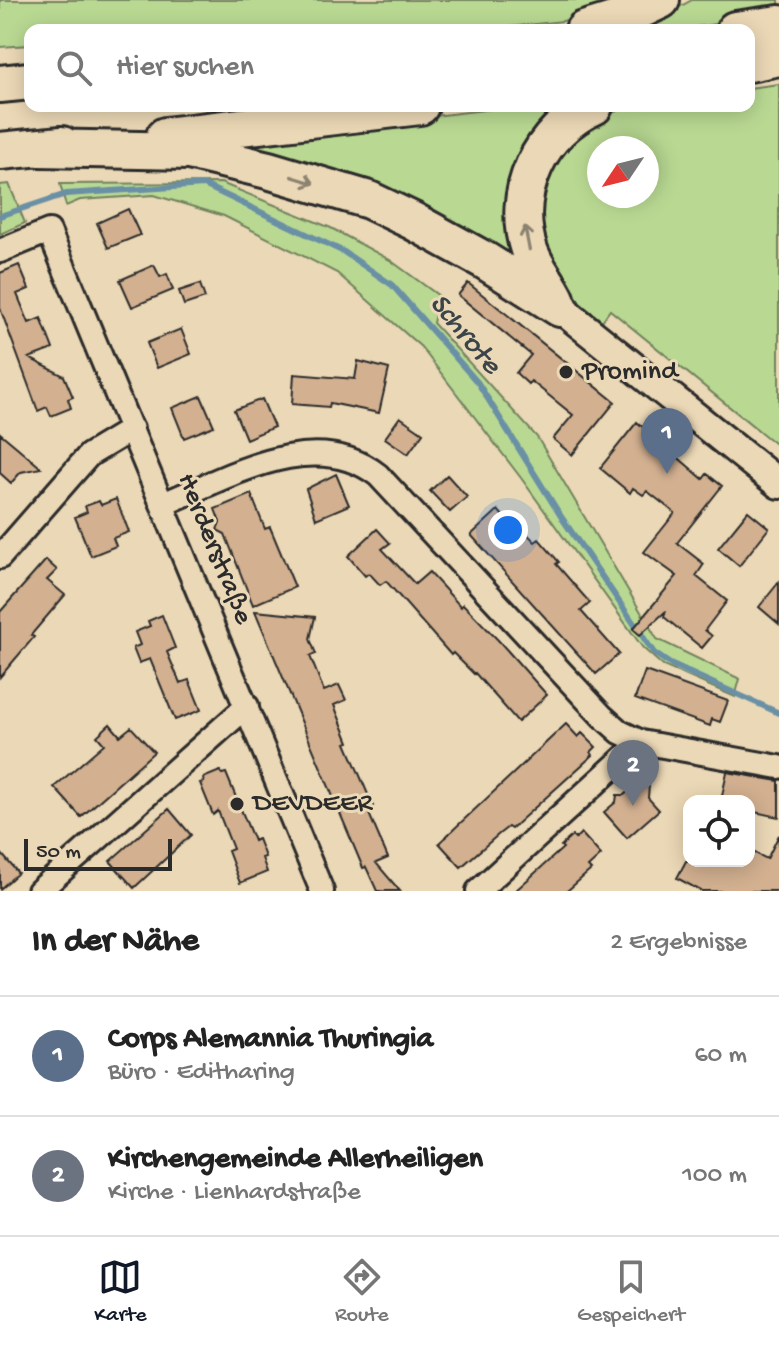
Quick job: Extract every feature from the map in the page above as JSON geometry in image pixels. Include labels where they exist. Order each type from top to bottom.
[{"type":"highway","points":[[604,24],[661,0]]},
{"type":"highway","points":[[755,27],[779,24]]},
{"type":"highway","points":[[755,62],[779,57]]},
{"type":"highway","points":[[0,84],[24,82]]},
{"type":"highway","points":[[0,151],[368,112]]},
{"type":"highway","points":[[560,308],[530,252],[525,228],[526,194],[536,160],[548,142],[567,122],[584,112]]},
{"type":"highway","points":[[39,148],[189,151],[268,170],[369,200],[484,260],[560,308]]},
{"type":"street","name":"Herderstraße","points":[[0,251],[49,231],[322,891]]},
{"type":"street","points":[[560,308],[779,484]]},
{"type":"street","points":[[0,557],[89,455],[132,429]]},
{"type":"street","points":[[163,504],[262,463],[286,457],[325,455],[361,465],[378,475],[620,732],[641,742],[779,767]]},
{"type":"street","points":[[39,891],[247,706]]},
{"type":"street","points":[[478,891],[641,742]]},
{"type":"green space","points":[[0,0],[629,0],[563,21],[535,24],[24,24],[24,45],[0,47]]},
{"type":"green space","points":[[692,0],[779,0],[779,15],[716,24],[649,24]]},
{"type":"green space","points":[[779,84],[779,447],[610,310],[602,321],[567,292],[541,250],[541,176],[593,119],[614,112],[755,112],[755,87]]},
{"type":"green space","points":[[468,112],[569,112],[518,260],[224,141]]},
{"type":"green space","points":[[221,183],[331,228],[390,260],[439,296],[433,323],[537,437],[657,639],[740,679],[735,697],[663,666],[643,648],[521,478],[421,347],[337,273],[224,216],[154,195],[80,200],[66,206],[60,184]]},
{"type":"green space","points":[[9,184],[25,223],[0,234],[0,185]]},
{"type":"building","points":[[128,209],[140,235],[108,248],[97,223]]},
{"type":"building","points":[[19,265],[29,289],[17,294],[29,323],[41,318],[53,349],[29,358],[64,376],[73,397],[68,399],[71,408],[51,416],[47,407],[38,411],[0,308],[0,273]]},
{"type":"building","points":[[154,265],[160,277],[167,274],[173,290],[132,307],[120,280]]},
{"type":"building","points":[[468,283],[615,402],[572,455],[553,439],[573,415],[531,381],[528,384],[516,373],[531,355],[458,295]]},
{"type":"building","points":[[200,284],[205,298],[184,305],[179,291]]},
{"type":"building","points":[[181,329],[191,354],[157,368],[147,343]]},
{"type":"building","points":[[358,361],[389,369],[379,413],[330,403],[329,407],[292,404],[294,374],[355,379]]},
{"type":"building","points":[[201,396],[214,426],[184,438],[172,408]]},
{"type":"building","points":[[262,399],[274,427],[246,439],[234,410]]},
{"type":"building","points":[[400,417],[423,433],[408,454],[385,438]]},
{"type":"building","points":[[637,422],[703,479],[707,474],[722,486],[677,543],[704,564],[696,576],[727,601],[705,630],[712,636],[702,648],[664,617],[666,611],[640,635],[633,629],[677,576],[644,552],[675,513],[647,491],[643,495],[633,488],[630,493],[600,468]]},
{"type":"building","points":[[0,433],[41,468],[21,472],[11,483],[0,473]]},
{"type":"building","points":[[336,474],[349,505],[316,519],[306,489]]},
{"type":"building","points":[[447,475],[467,497],[450,512],[430,491]]},
{"type":"building","points":[[251,494],[265,529],[270,527],[295,587],[253,605],[225,534],[217,530],[220,522],[215,509]]},
{"type":"building","points":[[116,499],[129,532],[113,538],[116,546],[91,556],[75,517],[87,512],[85,506],[99,501],[101,505]]},
{"type":"building","points":[[498,510],[508,522],[512,518],[535,542],[539,539],[590,603],[581,611],[619,654],[596,674],[471,535]]},
{"type":"building","points":[[748,511],[769,528],[739,566],[718,548]]},
{"type":"building","points":[[377,529],[390,543],[382,549],[415,584],[429,572],[461,607],[463,604],[498,640],[547,695],[518,722],[475,673],[453,653],[451,655],[386,581],[380,585],[369,573],[365,576],[348,556]]},
{"type":"building","points":[[46,560],[57,570],[47,580],[65,595],[0,677],[0,612]]},
{"type":"building","points":[[779,582],[779,624],[759,607]]},
{"type":"building","points":[[255,611],[315,617],[310,639],[316,654],[310,656],[324,691],[339,685],[346,700],[334,705],[349,742],[346,743],[373,806],[367,809],[388,858],[376,863],[400,891],[377,891],[366,867],[363,868]]},
{"type":"building","points":[[162,615],[175,648],[167,652],[180,683],[189,680],[201,710],[175,720],[150,659],[139,663],[133,648],[140,645],[135,632],[150,626],[148,621]]},
{"type":"building","points":[[645,671],[728,701],[720,722],[712,719],[710,726],[635,699]]},
{"type":"building","points":[[110,724],[120,736],[131,727],[154,752],[81,817],[54,787],[104,744],[97,736]]},
{"type":"building","points":[[566,724],[578,737],[582,733],[596,747],[591,752],[593,755],[511,829],[508,827],[461,867],[439,843]]},
{"type":"building","points":[[220,771],[226,773],[254,841],[258,839],[265,857],[262,858],[267,872],[240,883],[228,851],[233,849],[218,811],[213,815],[200,783],[204,782],[203,778]]},
{"type":"building","points":[[727,772],[779,781],[779,817],[755,812],[755,795],[722,795]]},
{"type":"building","points":[[640,781],[649,785],[648,798],[659,810],[627,838],[604,812],[616,802],[617,795],[624,795]]},
{"type":"building","points":[[169,809],[191,835],[134,888],[110,861]]},
{"type":"building","points":[[581,833],[601,855],[588,867],[591,870],[567,891],[515,891],[572,836],[575,839]]},
{"type":"building","points":[[779,835],[779,891],[701,891],[677,878],[683,867],[755,867],[755,853],[767,859]]},
{"type":"building","points":[[0,852],[18,873],[0,889]]},
{"type":"waterway","name":"Schrote","points":[[0,216],[66,194],[204,185],[344,252],[392,285],[478,383],[562,518],[654,653],[670,664],[779,713]]},
{"type":"place","name":"Promind","points":[[566,372]]},
{"type":"place","name":"Corps Alemannia Thuringia","points":[[667,474]]},
{"type":"place","name":"DEVDEER","points":[[237,804]]},
{"type":"place","name":"Kirchengemeinde Allerheiligen","points":[[633,806]]}]
